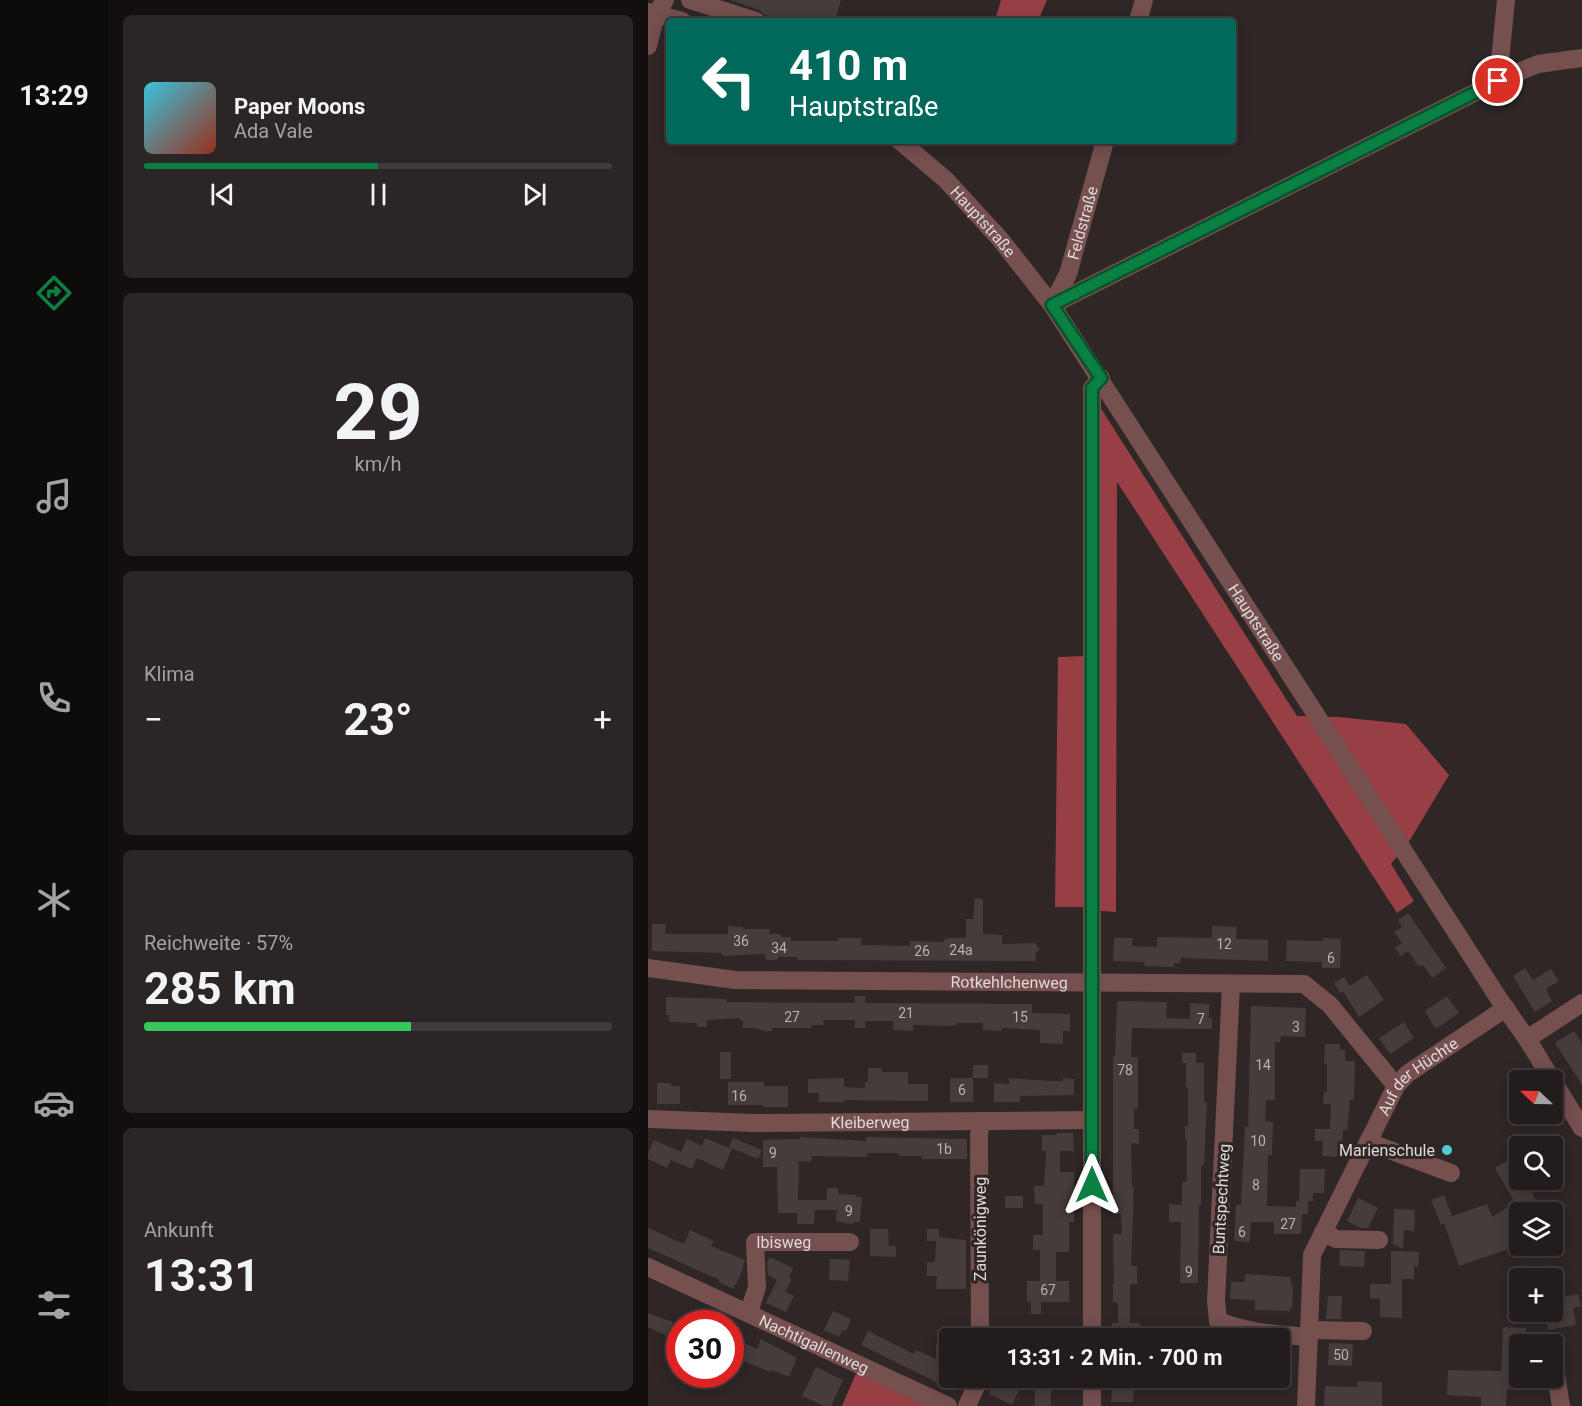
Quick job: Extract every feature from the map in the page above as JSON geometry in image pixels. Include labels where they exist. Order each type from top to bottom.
[{"type":"street","points":[[690,0],[747,18]]},
{"type":"street","points":[[1139,18],[1144,0]]},
{"type":"street","points":[[1498,81],[1506,0]]},
{"type":"street","points":[[648,46],[656,9],[676,18]]},
{"type":"street","points":[[1052,305],[1498,81],[1538,64],[1582,58]]},
{"type":"street","name":"Hauptstraße","points":[[904,144],[946,180],[985,222],[1052,305],[1527,1039],[1582,1128]]},
{"type":"street","name":"Feldstraße","points":[[1052,305],[1068,274],[1104,144]]},
{"type":"street","points":[[1092,1328],[1092,388],[1101,378]]},
{"type":"street","name":"Rotkehlchenweg","points":[[648,968],[735,980],[1304,984],[1330,1005],[1396,1086]]},
{"type":"street","name":"Buntspechtweg","points":[[1231,985],[1216,1301],[1218,1321],[1261,1334],[1308,1333]]},
{"type":"street","points":[[1527,1039],[1582,1004]]},
{"type":"street","name":"Auf der Hüchte","points":[[1306,1406],[1312,1255],[1396,1086],[1407,1074],[1506,1008]]},
{"type":"street","name":"Kleiberweg","points":[[648,1119],[754,1123],[1092,1120]]},
{"type":"street","name":"Zaunkönigweg","points":[[980,1328],[981,1121]]},
{"type":"street","points":[[1368,1142],[1451,1173]]},
{"type":"street","points":[[1323,1232],[1336,1239],[1379,1240]]},
{"type":"street","name":"Ibisweg","points":[[749,1312],[757,1287],[755,1242],[850,1242]]},
{"type":"street","name":"Nachtigallenweg","points":[[648,1267],[948,1406]]},
{"type":"street","points":[[1308,1333],[1364,1331]]},
{"type":"street","points":[[967,1406],[975,1388]]},
{"type":"street","points":[[1092,1388],[1092,1406]]},
{"type":"street","points":[[1558,1388],[1561,1406]]},
{"type":"shaded area","points":[[1001,0],[1047,0],[1039,18],[996,18]]},
{"type":"shaded area","points":[[1086,385],[1297,716],[1339,717],[1406,724],[1449,775],[1410,840],[1391,864],[1414,901],[1397,913],[1117,482],[1116,912],[1087,907],[1055,907],[1058,657],[1086,656]]},
{"type":"shaded area","points":[[857,1371],[928,1406],[842,1406]]},
{"type":"building","points":[[730,0],[841,0],[836,18],[779,18],[765,15],[759,10]]},
{"type":"building","points":[[975,898],[983,899],[983,934],[1002,935],[1002,944],[1034,943],[1040,949],[1036,953],[1035,961],[797,960],[797,957],[766,960],[765,954],[722,956],[722,953],[652,951],[652,924],[666,924],[665,934],[728,934],[728,926],[743,927],[743,929],[770,929],[769,934],[791,937],[791,941],[838,941],[838,938],[861,938],[861,945],[910,946],[910,941],[944,942],[944,939],[949,938],[966,938],[966,919],[973,919]]},
{"type":"building","points":[[1408,913],[1446,968],[1432,978],[1423,965],[1419,967],[1408,951],[1401,956],[1395,948],[1402,943],[1394,932],[1402,927],[1398,920]]},
{"type":"building","points":[[1212,926],[1237,927],[1236,939],[1268,940],[1268,961],[1181,958],[1180,963],[1174,963],[1174,967],[1144,966],[1145,962],[1113,961],[1114,938],[1133,938],[1132,946],[1157,947],[1157,937],[1212,938]]},
{"type":"building","points":[[1323,938],[1341,939],[1340,968],[1322,968],[1322,962],[1286,961],[1287,940],[1323,941]]},
{"type":"building","points":[[1525,968],[1533,980],[1551,969],[1559,981],[1546,989],[1552,1001],[1535,1012],[1513,976]]},
{"type":"building","points":[[1367,975],[1384,1000],[1359,1017],[1343,991],[1340,993],[1334,983],[1344,977],[1350,986]]},
{"type":"building","points":[[855,996],[865,996],[865,1003],[1032,1004],[1032,1013],[1070,1014],[1070,1031],[1063,1031],[1063,1044],[1040,1043],[1040,1030],[1002,1028],[1002,1031],[983,1030],[983,1023],[957,1023],[951,1026],[913,1025],[913,1031],[893,1030],[893,1021],[865,1021],[865,1028],[855,1028],[855,1020],[823,1020],[824,1025],[811,1025],[811,1028],[772,1028],[772,1031],[766,1031],[743,1028],[743,1020],[740,1018],[707,1020],[707,1027],[697,1027],[697,1023],[669,1022],[669,1015],[666,1015],[666,997],[726,999],[726,1002],[855,1003]]},
{"type":"building","points":[[1447,996],[1459,1013],[1436,1029],[1425,1011]]},
{"type":"building","points":[[1117,1001],[1167,1002],[1166,1018],[1190,1019],[1190,1003],[1209,1004],[1212,1029],[1132,1028],[1131,1057],[1138,1057],[1138,1109],[1134,1109],[1134,1129],[1139,1129],[1139,1144],[1131,1143],[1132,1187],[1134,1187],[1131,1266],[1137,1266],[1137,1284],[1130,1284],[1130,1323],[1140,1323],[1140,1328],[1112,1328],[1112,1323],[1118,1323],[1118,1303],[1113,1302],[1113,1234],[1122,1234],[1121,1214],[1113,1214],[1113,1057],[1115,1057]]},
{"type":"building","points":[[1251,1006],[1306,1008],[1305,1037],[1281,1036],[1280,1042],[1275,1042],[1275,1100],[1266,1100],[1265,1121],[1273,1122],[1272,1155],[1268,1155],[1267,1206],[1296,1207],[1296,1201],[1308,1201],[1308,1214],[1302,1214],[1301,1234],[1274,1234],[1274,1222],[1251,1222],[1250,1242],[1234,1241],[1236,1205],[1241,1205],[1245,1127],[1248,1127]]},
{"type":"building","points":[[1404,1022],[1414,1038],[1390,1054],[1379,1038]]},
{"type":"building","points":[[1574,1031],[1582,1043],[1582,1085],[1555,1043]]},
{"type":"building","points":[[1325,1044],[1340,1044],[1340,1050],[1345,1050],[1345,1061],[1355,1061],[1354,1100],[1350,1100],[1347,1130],[1343,1130],[1342,1157],[1322,1156],[1323,1141],[1315,1141],[1315,1129],[1330,1129],[1331,1104],[1323,1104],[1324,1092],[1327,1092],[1327,1064],[1324,1064]]},
{"type":"building","points":[[720,1052],[731,1052],[731,1079],[720,1079]]},
{"type":"building","points":[[1182,1053],[1196,1053],[1196,1063],[1204,1063],[1204,1102],[1207,1102],[1204,1165],[1201,1165],[1201,1205],[1199,1205],[1198,1283],[1180,1283],[1181,1222],[1169,1222],[1169,1204],[1182,1205],[1182,1182],[1187,1182],[1185,1126],[1188,1126],[1188,1087],[1186,1087],[1186,1063],[1182,1063]]},
{"type":"building","points":[[973,1065],[988,1065],[988,1078],[973,1078]]},
{"type":"building","points":[[868,1068],[882,1068],[882,1072],[908,1072],[908,1084],[928,1084],[928,1101],[819,1102],[819,1093],[808,1093],[808,1079],[844,1078],[844,1087],[865,1088],[865,1082],[868,1082]]},
{"type":"building","points":[[950,1078],[973,1078],[973,1102],[950,1102]]},
{"type":"building","points":[[1009,1078],[1050,1081],[1063,1081],[1063,1078],[1074,1079],[1074,1095],[1020,1096],[1020,1102],[994,1102],[994,1083],[1009,1084]]},
{"type":"building","points":[[728,1082],[764,1082],[764,1086],[788,1086],[788,1107],[728,1105]]},
{"type":"building","points":[[657,1083],[671,1083],[671,1086],[680,1086],[680,1104],[657,1104]]},
{"type":"building","points":[[1057,1133],[1073,1133],[1074,1151],[1060,1151],[1060,1172],[1074,1172],[1074,1222],[1069,1222],[1069,1252],[1056,1252],[1056,1281],[1069,1281],[1069,1302],[1041,1302],[1041,1314],[1031,1314],[1031,1302],[1027,1302],[1027,1281],[1040,1281],[1040,1250],[1033,1250],[1033,1235],[1043,1235],[1043,1204],[1035,1204],[1034,1186],[1044,1186],[1046,1151],[1042,1151],[1042,1135],[1057,1135]]},
{"type":"building","points":[[800,1137],[866,1141],[866,1137],[967,1139],[967,1159],[922,1159],[922,1156],[899,1156],[899,1153],[867,1153],[867,1157],[812,1156],[811,1162],[799,1161],[798,1200],[827,1200],[827,1188],[838,1188],[838,1194],[862,1197],[860,1222],[852,1224],[836,1221],[837,1210],[815,1210],[814,1224],[797,1224],[797,1213],[778,1213],[777,1167],[763,1167],[763,1140],[800,1139]]},
{"type":"building","points":[[705,1138],[732,1149],[723,1170],[697,1158],[692,1169],[671,1160],[667,1168],[648,1159],[648,1153],[654,1140],[681,1152],[687,1139],[702,1146]]},
{"type":"building","points":[[733,1138],[762,1150],[758,1159],[729,1147]]},
{"type":"building","points":[[1509,1160],[1509,1190],[1530,1190],[1537,1202],[1514,1202],[1495,1168]]},
{"type":"building","points":[[1300,1169],[1325,1169],[1324,1193],[1313,1193],[1313,1201],[1299,1201]]},
{"type":"building","points":[[1444,1195],[1452,1216],[1487,1204],[1492,1217],[1509,1207],[1509,1249],[1459,1266],[1444,1223],[1441,1225],[1431,1200]]},
{"type":"building","points":[[1005,1196],[1023,1196],[1023,1208],[1005,1208]]},
{"type":"building","points":[[1358,1198],[1378,1208],[1368,1228],[1361,1228],[1347,1221]]},
{"type":"building","points":[[1394,1209],[1415,1210],[1414,1231],[1404,1230],[1403,1249],[1393,1244]]},
{"type":"building","points":[[648,1228],[684,1244],[690,1230],[714,1241],[711,1246],[745,1260],[733,1289],[719,1282],[720,1280],[648,1248]]},
{"type":"building","points":[[870,1229],[888,1229],[889,1246],[896,1246],[896,1257],[870,1256]]},
{"type":"building","points":[[927,1229],[939,1229],[939,1237],[966,1240],[966,1289],[936,1289],[937,1276],[927,1276],[927,1262],[935,1262],[936,1241],[927,1241]]},
{"type":"building","points":[[1340,1250],[1365,1251],[1364,1267],[1339,1266]]},
{"type":"building","points":[[1391,1251],[1419,1252],[1418,1267],[1414,1266],[1414,1279],[1402,1279],[1402,1318],[1380,1317],[1380,1299],[1370,1298],[1370,1284],[1391,1284]]},
{"type":"building","points":[[770,1257],[793,1268],[789,1277],[792,1279],[785,1292],[794,1296],[786,1312],[766,1303],[777,1280],[768,1275],[767,1263]]},
{"type":"building","points":[[830,1259],[850,1260],[848,1281],[829,1280]]},
{"type":"building","points":[[1245,1274],[1291,1277],[1291,1285],[1293,1285],[1290,1311],[1255,1310],[1255,1300],[1230,1299],[1231,1282],[1245,1282]]},
{"type":"building","points":[[1578,1294],[1581,1306],[1573,1308],[1576,1325],[1548,1330],[1546,1322],[1563,1322],[1563,1297]]},
{"type":"building","points":[[1328,1296],[1342,1296],[1341,1319],[1326,1319]]},
{"type":"building","points":[[833,1311],[851,1319],[846,1331],[843,1330],[839,1337],[824,1330]]},
{"type":"building","points":[[648,1313],[666,1319],[666,1336],[648,1327]]},
{"type":"building","points":[[1503,1327],[1526,1328],[1526,1334],[1509,1334],[1509,1388],[1534,1388],[1534,1390],[1507,1389],[1506,1406],[1481,1406],[1481,1397],[1447,1395],[1448,1370],[1501,1371]]},
{"type":"building","points":[[868,1331],[914,1354],[916,1350],[936,1359],[936,1344],[939,1344],[939,1384],[861,1345]]},
{"type":"building","points":[[761,1339],[797,1358],[789,1377],[772,1370],[770,1372],[744,1361],[744,1343],[757,1349]]},
{"type":"building","points":[[1329,1343],[1353,1344],[1352,1366],[1328,1365]]},
{"type":"building","points":[[816,1367],[843,1380],[831,1406],[824,1406],[802,1396]]},
{"type":"building","points":[[1357,1381],[1382,1382],[1382,1406],[1324,1406],[1325,1386],[1357,1387]]},
{"type":"building","points":[[992,1388],[1020,1388],[1012,1405],[989,1394]]},
{"type":"building","points":[[1035,1388],[1051,1388],[1051,1406],[1035,1406]]},
{"type":"building","points":[[1112,1388],[1134,1388],[1133,1402],[1111,1402]]},
{"type":"place","name":"Marienschule","points":[[1447,1150]]},
{"type":"route","points":[[1092,1185],[1092,388],[1101,378],[1052,305],[1498,81]]}]
